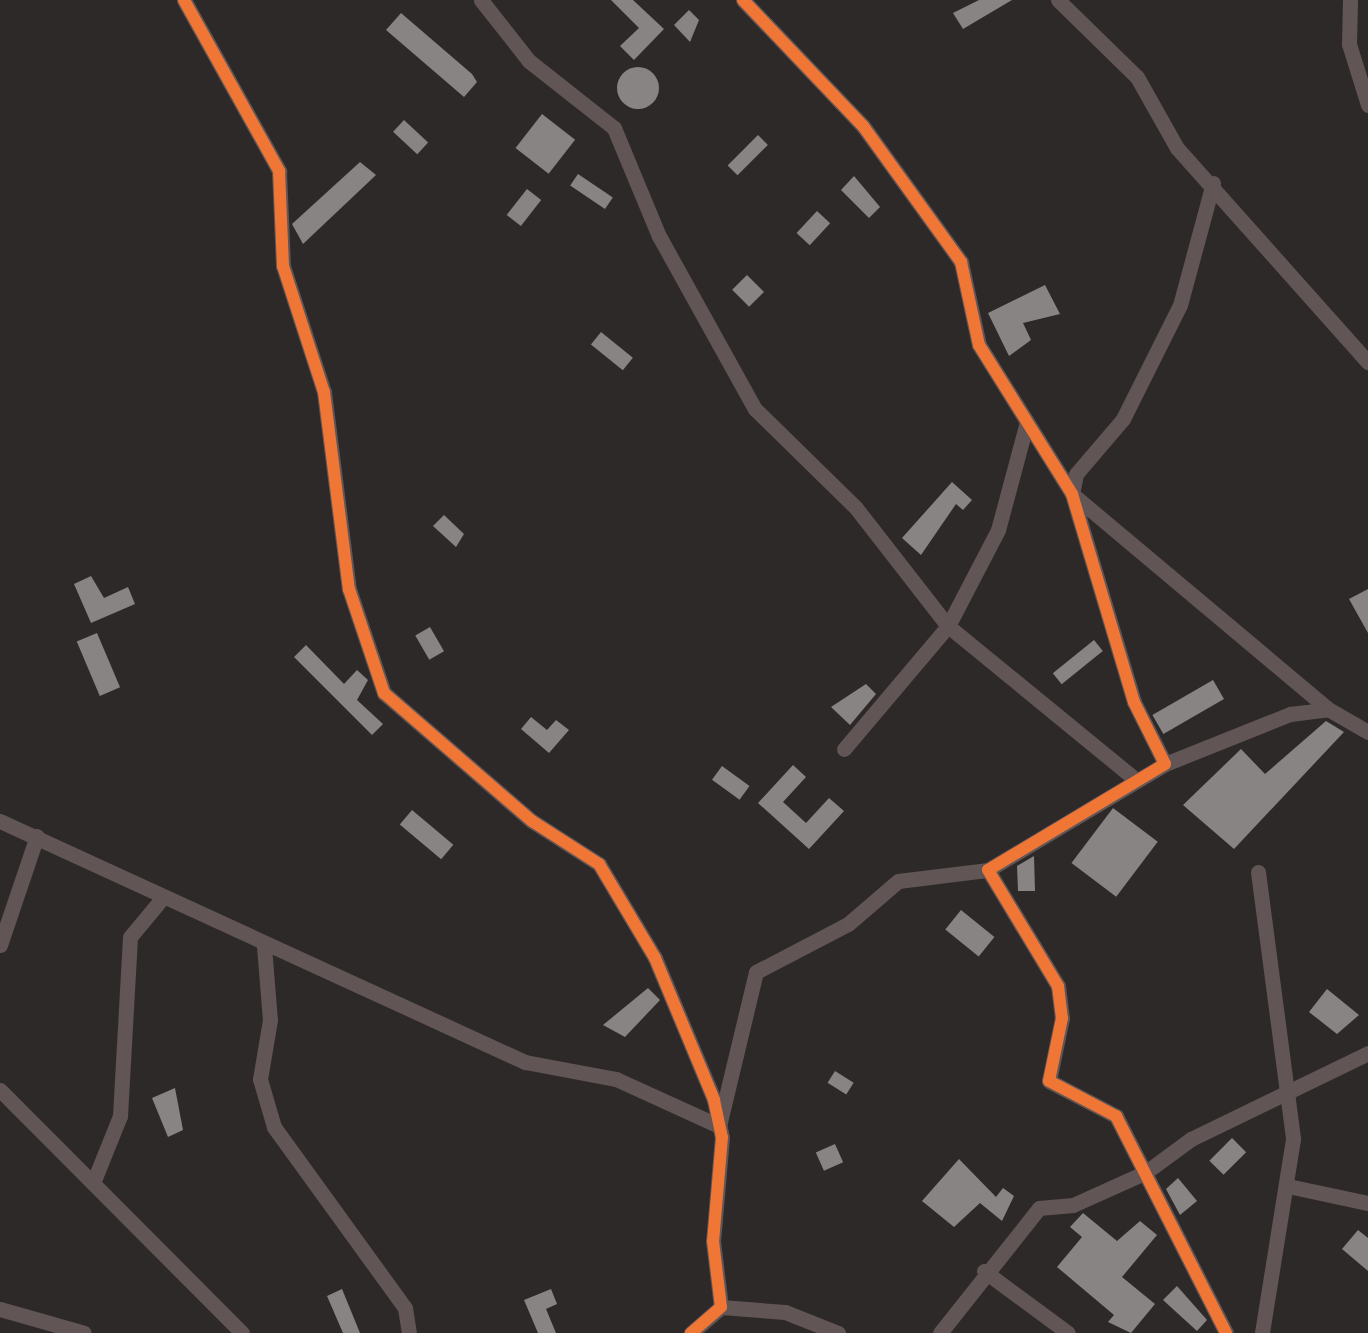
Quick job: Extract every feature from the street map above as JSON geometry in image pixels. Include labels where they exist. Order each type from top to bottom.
[{"type":"street","points":[[184,0],[279,171],[283,266],[324,392],[348,589],[384,692],[532,820],[600,864],[654,958],[720,1126]]},
{"type":"street","points":[[481,0],[529,62],[614,128],[659,236],[755,408],[856,508],[948,626],[1131,776]]},
{"type":"street","points":[[743,0],[863,126],[960,262],[979,345],[1072,494],[1134,702],[1165,764]]},
{"type":"street","points":[[1058,0],[1137,76],[1177,148],[1368,362]]},
{"type":"street","points":[[1350,0],[1348,44],[1368,105]]},
{"type":"street","points":[[1072,494],[1076,474],[1123,419],[1180,305],[1212,183]]},
{"type":"street","points":[[844,750],[948,626],[998,530],[1027,422]]},
{"type":"street","points":[[1072,494],[1328,710],[1368,732]]},
{"type":"street","points":[[721,1307],[720,1126],[756,972],[848,924],[898,882],[988,870],[1131,776],[1290,714],[1328,710]]},
{"type":"street","points":[[0,822],[37,836],[264,946],[360,981],[525,1062],[616,1079],[720,1126]]},
{"type":"street","points":[[0,945],[37,836]]},
{"type":"street","points":[[988,870],[1058,986],[1062,1018],[1049,1081],[1116,1116],[1226,1333]]},
{"type":"street","points":[[1258,872],[1288,1088],[1288,1186],[1262,1333]]},
{"type":"street","points":[[93,1183],[120,1116],[130,937],[164,896]]},
{"type":"street","points":[[264,946],[270,1020],[260,1078],[274,1128],[405,1308],[409,1333]]},
{"type":"street","points":[[940,1333],[984,1270],[1040,1208],[1073,1205],[1146,1172],[1288,1088],[1368,1053]]},
{"type":"street","points":[[0,1090],[242,1333]]},
{"type":"street","points":[[1288,1186],[1368,1204]]},
{"type":"street","points":[[984,1270],[1068,1333]]},
{"type":"street","points":[[692,1333],[721,1307],[785,1312],[838,1333]]},
{"type":"street","points":[[0,1310],[84,1333]]},
{"type":"building","points":[[611,0],[633,0],[664,29],[634,60],[620,46],[639,28]]},
{"type":"building","points":[[979,0],[1012,0],[963,29],[953,13]]},
{"type":"building","points":[[689,10],[699,20],[690,42],[674,25]]},
{"type":"building","points":[[401,13],[472,74],[477,82],[464,97],[386,30]]},
{"type":"building","points":[[638,67],[653,73],[659,88],[653,103],[638,109],[623,103],[617,88],[623,73]]},
{"type":"building","points":[[542,114],[575,140],[549,174],[516,148]]},
{"type":"building","points":[[404,120],[428,143],[417,154],[393,132]]},
{"type":"building","points":[[758,135],[768,145],[737,175],[728,165]]},
{"type":"building","points":[[360,162],[376,175],[303,244],[292,224]]},
{"type":"building","points":[[578,174],[613,197],[605,209],[570,186]]},
{"type":"building","points":[[854,176],[880,207],[869,218],[841,190]]},
{"type":"building","points":[[527,189],[541,200],[521,226],[507,215]]},
{"type":"building","points":[[817,211],[830,223],[810,245],[797,233]]},
{"type":"building","points":[[747,275],[764,292],[749,307],[732,290]]},
{"type":"building","points":[[1045,285],[1060,314],[1023,323],[1031,340],[1009,356],[988,313]]},
{"type":"building","points":[[601,332],[633,358],[623,370],[591,344]]},
{"type":"building","points":[[952,482],[972,500],[963,510],[956,504],[921,555],[902,538]]},
{"type":"building","points":[[444,515],[464,534],[456,547],[433,526]]},
{"type":"building","points":[[91,576],[104,598],[128,587],[135,604],[91,623],[74,584]]},
{"type":"building","points":[[1368,589],[1368,633],[1349,599]]},
{"type":"building","points":[[430,627],[444,651],[429,660],[415,636]]},
{"type":"building","points":[[97,633],[120,687],[100,696],[77,642]]},
{"type":"building","points":[[1094,640],[1103,651],[1062,684],[1053,673]]},
{"type":"building","points":[[306,645],[344,684],[357,670],[368,680],[357,700],[383,724],[372,735],[294,657]]},
{"type":"building","points":[[1213,680],[1224,699],[1163,734],[1152,715]]},
{"type":"building","points":[[866,684],[876,694],[850,725],[831,707]]},
{"type":"building","points":[[531,717],[547,730],[556,720],[569,730],[549,753],[521,729]]},
{"type":"building","points":[[1326,721],[1344,732],[1234,849],[1183,805],[1241,749],[1265,774]]},
{"type":"building","points":[[793,765],[806,777],[783,802],[806,823],[829,798],[844,811],[809,849],[758,803]]},
{"type":"building","points":[[722,766],[750,786],[740,800],[712,780]]},
{"type":"building","points":[[1113,808],[1158,842],[1116,897],[1071,863]]},
{"type":"building","points":[[412,810],[453,845],[441,859],[400,825]]},
{"type":"building","points":[[1034,856],[1035,891],[1018,891],[1017,866]]},
{"type":"building","points":[[961,910],[994,937],[979,956],[945,929]]},
{"type":"building","points":[[648,988],[660,1000],[625,1037],[603,1025]]},
{"type":"building","points":[[1327,989],[1359,1015],[1337,1034],[1309,1012]]},
{"type":"building","points":[[835,1071],[854,1083],[846,1095],[828,1083]]},
{"type":"building","points":[[175,1088],[183,1130],[168,1137],[152,1098]]},
{"type":"building","points":[[1232,1138],[1246,1152],[1224,1175],[1209,1161]]},
{"type":"building","points":[[835,1144],[843,1162],[824,1171],[816,1153]]},
{"type":"building","points":[[959,1159],[996,1197],[1003,1188],[1014,1196],[1002,1221],[980,1203],[954,1227],[922,1201]]},
{"type":"building","points":[[1178,1178],[1197,1201],[1180,1215],[1166,1189]]},
{"type":"building","points":[[1083,1213],[1117,1241],[1140,1221],[1157,1235],[1122,1277],[1155,1304],[1131,1333],[1108,1322],[1114,1315],[1057,1267],[1082,1237],[1070,1227]]},
{"type":"building","points":[[1358,1230],[1368,1238],[1368,1271],[1342,1249]]},
{"type":"building","points":[[1177,1286],[1207,1320],[1197,1331],[1163,1300]]},
{"type":"building","points":[[342,1289],[360,1333],[343,1333],[327,1296]]},
{"type":"building","points":[[551,1289],[557,1304],[546,1309],[556,1333],[538,1333],[524,1300]]},
{"type":"cycle path","points":[[184,0],[279,171],[283,266],[324,392],[349,589],[384,693],[532,821],[599,864],[655,958],[714,1100],[722,1137],[713,1241],[721,1307],[691,1333]]},
{"type":"cycle path","points":[[743,0],[863,126],[961,262],[979,345],[1072,494],[1134,702],[1165,764],[988,870],[1058,986],[1062,1018],[1049,1081],[1116,1116],[1226,1333]]}]
